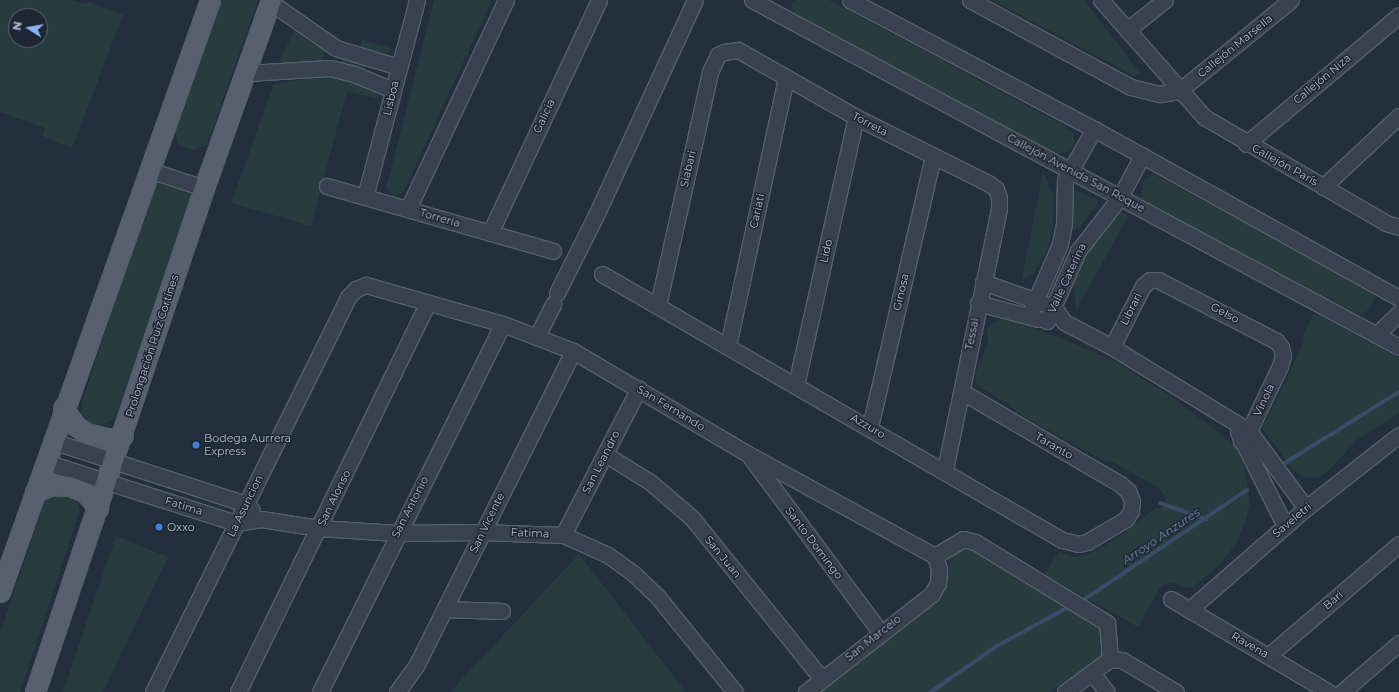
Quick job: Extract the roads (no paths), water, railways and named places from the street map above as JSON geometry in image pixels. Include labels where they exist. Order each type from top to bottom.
[{"type":"main road","points":[[0,592],[63,408],[210,0]]},
{"type":"main road","name":"Prolongación Ruíz Cortines","points":[[35,692],[123,436],[204,188],[247,73],[271,1]]},
{"type":"main road","points":[[63,408],[76,426],[86,433],[110,439],[123,436]]},
{"type":"main road","points":[[34,492],[52,485],[69,486],[85,492],[98,508]]},
{"type":"street","name":"Lisboa","points":[[365,197],[417,0]]},
{"type":"street","points":[[408,209],[506,0]]},
{"type":"street","name":"Galicia","points":[[490,233],[599,0]]},
{"type":"street","points":[[537,336],[597,213],[695,0]]},
{"type":"street","name":"Callejón Avenida San Roque","points":[[752,0],[1070,169],[1376,335],[1397,342]]},
{"type":"street","points":[[850,0],[1094,129],[1399,298]]},
{"type":"street","points":[[970,0],[1131,87],[1160,94],[1179,91]]},
{"type":"street","name":"Callejón París","points":[[1102,0],[1179,91],[1204,117],[1246,144],[1386,223],[1399,227]]},
{"type":"street","points":[[1127,30],[1165,0]]},
{"type":"street","name":"Callejón Marsella","points":[[1179,91],[1291,0]]},
{"type":"street","points":[[271,1],[336,48],[399,67]]},
{"type":"street","name":"Callejón Niza","points":[[1246,144],[1399,15]]},
{"type":"street","points":[[330,68],[336,48]]},
{"type":"street","name":"Torreta","points":[[738,50],[856,117],[988,183],[996,189],[1000,198]]},
{"type":"street","name":"Siabari","points":[[658,305],[713,62],[718,55],[738,50]]},
{"type":"street","points":[[247,73],[330,68],[354,74],[393,90]]},
{"type":"street","name":"Cariati","points":[[728,346],[786,76]]},
{"type":"street","points":[[1323,187],[1399,116]]},
{"type":"street","name":"Lido","points":[[796,385],[856,117]]},
{"type":"street","name":"Valle Caterina","points":[[1029,316],[1060,244],[1064,223],[1065,180],[1094,129]]},
{"type":"street","name":"Ginosa","points":[[870,427],[933,156]]},
{"type":"street","name":"Valle Caterina","points":[[1047,322],[1078,251],[1120,197],[1142,156]]},
{"type":"street","points":[[149,170],[204,188]]},
{"type":"street","name":"Torreria","points":[[328,186],[553,251]]},
{"type":"street","name":"Tessal","points":[[944,470],[999,209],[1000,198]]},
{"type":"street","points":[[1060,244],[1078,251]]},
{"type":"street","name":"Azzuro","points":[[602,274],[870,427],[1070,544],[1087,542],[1126,520],[1131,511]]},
{"type":"street","name":"Librari","points":[[1112,347],[1143,286],[1150,280],[1158,280]]},
{"type":"street","name":"Gelso","points":[[1158,280],[1276,341],[1281,347],[1282,356]]},
{"type":"street","points":[[983,282],[1054,307],[1064,322]]},
{"type":"street","name":"San Fernando","points":[[366,285],[503,324],[573,351],[639,388],[748,454],[935,556]]},
{"type":"street","name":"La Asuncion","points":[[153,692],[348,296],[356,289],[366,285]]},
{"type":"street","name":"San Alonso","points":[[238,692],[428,303]]},
{"type":"street","points":[[978,303],[1047,322],[1064,322],[1112,347],[1234,423],[1306,508]]},
{"type":"street","points":[[1376,335],[1399,313]]},
{"type":"street","name":"San Antonio","points":[[320,692],[397,533],[503,324]]},
{"type":"street","name":"San Vicente","points":[[397,692],[412,675],[573,351]]},
{"type":"street","name":"Vinola","points":[[1245,436],[1282,356]]},
{"type":"street","name":"San Leandro","points":[[563,535],[639,388]]},
{"type":"street","name":"Taranto","points":[[960,392],[1120,484],[1128,491],[1132,501],[1131,511]]},
{"type":"street","name":"Saveletri","points":[[1188,610],[1306,508],[1399,435]]},
{"type":"street","points":[[1245,436],[1285,526]]},
{"type":"street","name":"Fatima","points":[[52,441],[245,504],[261,519]]},
{"type":"street","name":"San Juan","points":[[605,454],[650,482],[692,518],[822,679]]},
{"type":"street","name":"Santo Domingo","points":[[748,454],[880,632]]},
{"type":"street","name":"Fatima","points":[[45,462],[236,523],[261,519],[319,528],[397,533],[482,532],[563,535],[608,555],[634,574],[658,597],[735,692]]},
{"type":"street","points":[[187,508],[193,488]]},
{"type":"street","points":[[935,556],[963,539],[975,542],[1107,622],[1110,659]]},
{"type":"street","name":"Bari","points":[[1268,656],[1399,544]]},
{"type":"street","name":"San Marcelo","points":[[806,692],[880,632],[932,594],[938,583],[939,569],[935,556]]},
{"type":"street","name":"Ravena","points":[[1171,599],[1329,692]]},
{"type":"street","points":[[445,609],[502,611]]},
{"type":"street","points":[[1342,692],[1399,643]]},
{"type":"street","points":[[1065,692],[1110,659],[1122,660],[1176,692]]},
{"type":"street","points":[[1092,673],[1107,692]]},
{"type":"waterway","name":"Arroyo Anzures","points":[[1285,463],[1399,392]]},
{"type":"waterway","name":"Arroyo Anzures","points":[[1085,599],[1247,490]]},
{"type":"waterway","points":[[1160,503],[1206,519]]},
{"type":"waterway","name":"Arroyo Anzures","points":[[931,692],[997,646],[1071,606]]},
{"type":"place","name":"Bodega Aurrera Express","points":[[196,445]]},
{"type":"place","name":"Oxxo","points":[[159,527]]}]
